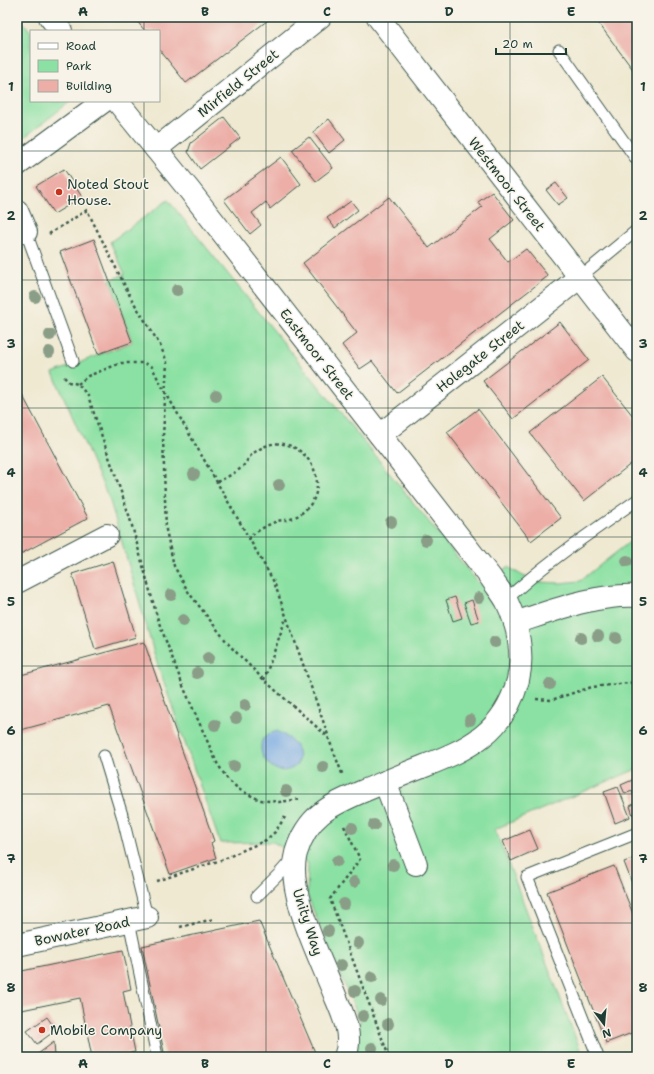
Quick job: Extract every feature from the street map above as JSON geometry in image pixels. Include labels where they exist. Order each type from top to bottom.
[{"type":"street","points":[[50,17],[60,30]]},
{"type":"street","name":"Mirfield Street","points":[[156,148],[320,17]]},
{"type":"street","name":"Westmoor Street","points":[[378,17],[637,351]]},
{"type":"street","points":[[17,165],[103,102]]},
{"type":"street","name":"Eastmoor Street","points":[[118,102],[156,148],[491,578],[511,611]]},
{"type":"street","points":[[17,211],[26,232]]},
{"type":"street","name":"Holegate Street","points":[[380,435],[580,277]]},
{"type":"street","points":[[17,582],[107,535]]},
{"type":"street","points":[[511,611],[562,608],[601,597],[621,595],[637,596]]},
{"type":"street","name":"Unity Way","points":[[346,1057],[349,1037],[345,1020],[299,903],[294,878],[296,854],[304,833],[316,817],[333,804],[448,757],[470,746],[489,732],[500,719],[515,693],[520,673],[520,648],[511,611]]},
{"type":"street","points":[[385,782],[416,864]]},
{"type":"street","name":"Bowater Road","points":[[17,945],[138,919]]},
{"type":"lane","points":[[559,50],[637,160]]},
{"type":"lane","points":[[580,277],[637,230]]},
{"type":"lane","points":[[26,232],[73,362]]},
{"type":"lane","points":[[511,611],[529,578],[560,554],[637,500]]},
{"type":"lane","points":[[104,756],[122,815],[157,1056]]},
{"type":"lane","points":[[598,1057],[527,877],[637,833]]},
{"type":"lane","points":[[257,896],[296,854]]},
{"type":"path","points":[[48,235],[87,210],[131,298],[160,345],[167,362],[163,437],[166,530],[174,566],[189,593],[230,646],[264,680],[328,736]]},
{"type":"path","points":[[78,384],[88,376],[121,363],[144,363],[152,367],[158,381],[166,392],[274,582],[344,780]]},
{"type":"path","points":[[62,370],[64,377],[69,382],[78,384],[88,396],[129,515],[158,620],[183,686],[217,763],[228,780],[240,790],[260,800],[279,802],[297,800],[292,807]]},
{"type":"path","points":[[217,482],[243,468],[249,457],[259,449],[270,445],[282,444],[295,448],[306,455],[314,466],[317,479],[316,492],[310,504],[301,514],[289,519],[276,521],[249,537]]},
{"type":"path","points":[[264,680],[286,618]]},
{"type":"path","points":[[536,699],[551,700],[592,687],[637,682]]},
{"type":"path","points":[[164,879],[224,859],[266,840],[275,832],[288,813]]},
{"type":"path","points":[[342,822],[360,859],[330,898],[389,1057]]},
{"type":"path","points":[[180,927],[214,919]]},
{"type":"green space","points":[[17,17],[19,17],[30,31],[30,102],[70,102],[17,143]]},
{"type":"green space","points":[[168,200],[480,585],[508,567],[523,576],[540,582],[560,583],[580,581],[637,536],[637,769],[495,829],[583,1057],[356,1057],[360,1021],[307,895],[308,863],[273,842],[220,843],[157,663],[110,501],[53,373],[132,342],[110,280],[125,274],[110,242]]},
{"type":"water","points":[[277,731],[292,741],[299,754],[297,765],[282,771],[269,765],[261,752],[262,740],[269,734]]},
{"type":"building","points":[[142,17],[272,17],[186,83],[160,50],[160,30],[144,30],[137,21]]},
{"type":"building","points":[[594,17],[637,17],[637,75]]},
{"type":"building","points":[[224,117],[240,138],[200,169],[188,152],[191,143]]},
{"type":"building","points":[[329,119],[345,140],[329,153],[313,132]]},
{"type":"building","points":[[309,137],[333,168],[316,181],[292,150]]},
{"type":"building","points":[[281,157],[301,184],[270,209],[266,202],[252,213],[261,225],[250,234],[224,200]]},
{"type":"building","name":"Noted Stout House.","points":[[64,169],[82,197],[54,214],[36,186]]},
{"type":"building","points":[[556,183],[568,198],[558,205],[546,190]]},
{"type":"building","points":[[492,192],[514,220],[490,239],[508,262],[526,249],[548,276],[397,393],[372,361],[360,369],[342,345],[357,333],[303,263],[389,197],[429,248],[482,207],[478,202]]},
{"type":"building","points":[[351,201],[358,210],[335,228],[327,218]]},
{"type":"building","points":[[94,239],[132,342],[98,354],[60,252]]},
{"type":"building","points":[[560,322],[589,360],[513,419],[483,381]]},
{"type":"building","points":[[602,377],[637,421],[637,459],[584,501],[530,433]]},
{"type":"building","points":[[17,385],[88,518],[17,556]]},
{"type":"building","points":[[478,409],[561,518],[531,541],[447,432]]},
{"type":"building","points":[[113,561],[136,637],[95,649],[72,574]]},
{"type":"building","points":[[455,597],[462,618],[453,621],[446,600]]},
{"type":"building","points":[[472,600],[479,621],[471,623],[464,603]]},
{"type":"building","points":[[144,642],[214,841],[211,843],[216,858],[170,874],[109,706],[17,731],[17,676]]},
{"type":"building","points":[[637,778],[637,813],[633,815],[630,806],[636,803],[632,791],[625,794],[621,785]]},
{"type":"building","points":[[618,787],[630,817],[615,823],[604,792]]},
{"type":"building","points":[[530,830],[538,849],[511,861],[503,841]]},
{"type":"building","points":[[637,857],[637,896],[624,862]]},
{"type":"building","points":[[614,866],[637,924],[637,1031],[606,1043],[547,892]]},
{"type":"building","points":[[259,921],[317,1057],[165,1057],[142,946]]},
{"type":"building","points":[[123,950],[131,989],[123,991],[135,1052],[112,1057],[92,1057],[80,998],[17,1011],[17,972]]},
{"type":"building","name":"Mobile Company","points":[[47,1017],[56,1030],[37,1044],[27,1031]]},
{"type":"building","points":[[54,1042],[55,1057],[34,1057]]},
{"type":"place","name":"Noted Stout House.","points":[[59,192]]},
{"type":"place","name":"Mobile Company","points":[[42,1030]]}]
